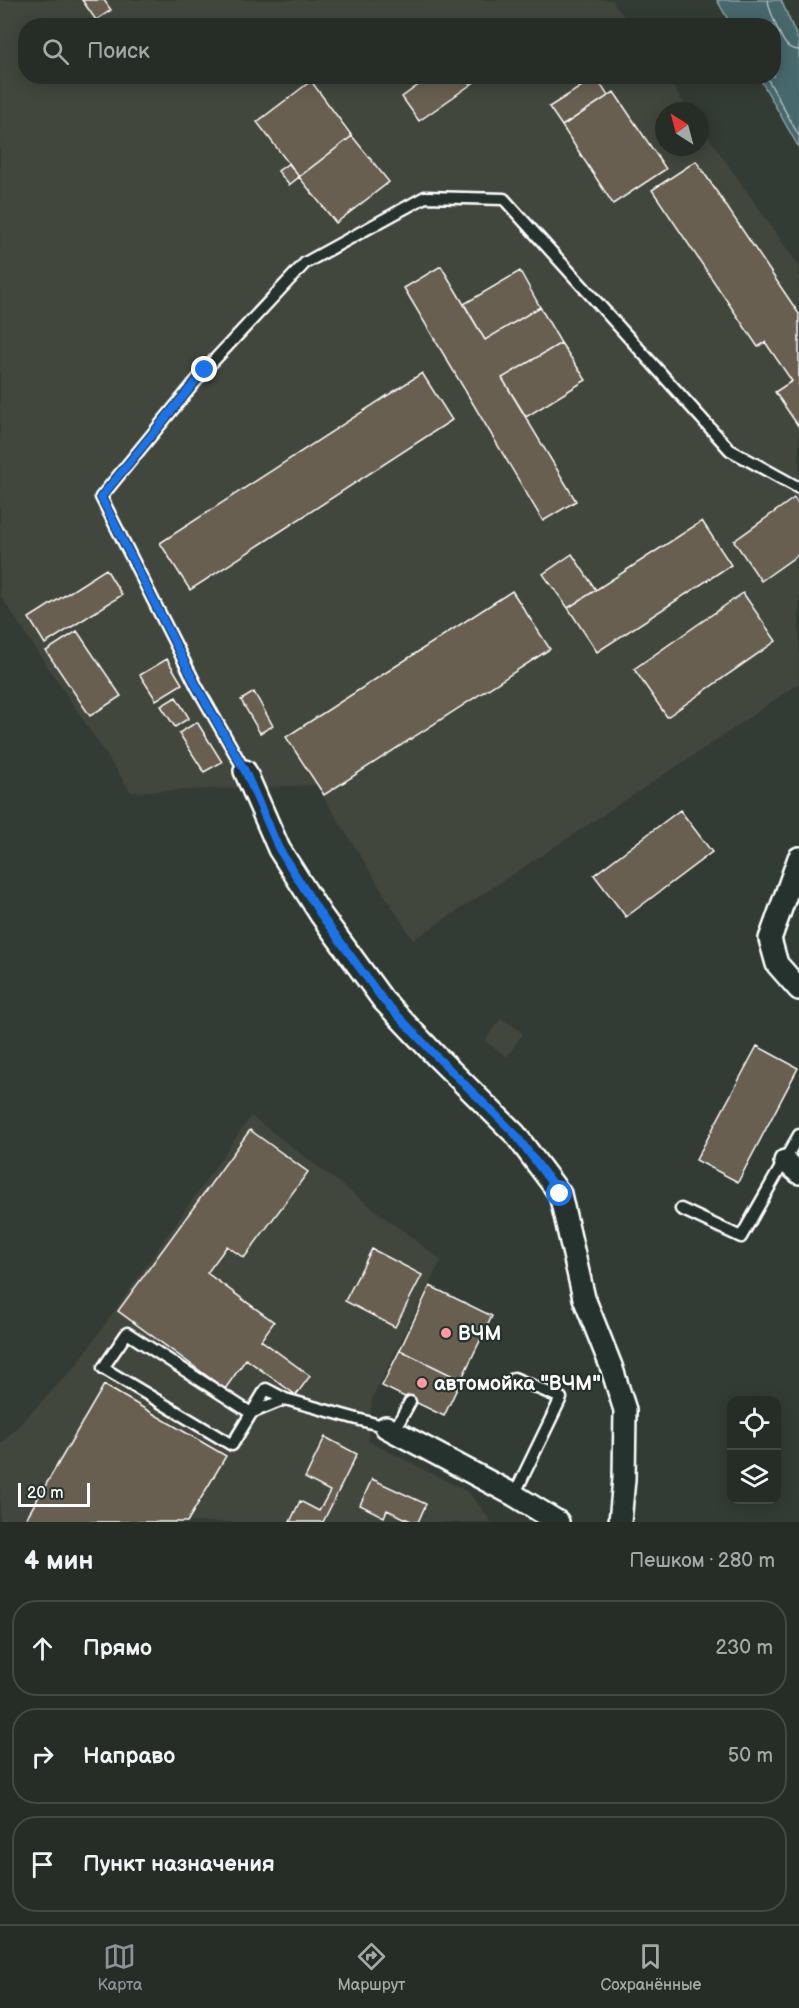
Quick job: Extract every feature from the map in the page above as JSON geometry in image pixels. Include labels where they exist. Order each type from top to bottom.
[{"type":"street","points":[[245,771],[279,849],[321,915],[383,1000],[515,1134],[560,1194],[584,1298],[611,1366],[625,1410],[624,1479],[620,1522]]},
{"type":"street","points":[[799,858],[770,939],[777,964],[799,989]]},
{"type":"street","points":[[390,1429],[514,1495],[549,1520]]},
{"type":"lane","points":[[245,771],[197,687],[101,497],[205,370],[305,263],[425,197],[504,199],[730,450],[799,488]]},
{"type":"lane","points":[[681,1209],[741,1237],[792,1167],[799,1136]]},
{"type":"lane","points":[[251,1413],[127,1333],[103,1368],[232,1445],[266,1389],[285,1399],[390,1429],[410,1402]]},
{"type":"lane","points":[[514,1378],[561,1398],[514,1495]]},
{"type":"lane","points":[[251,1413],[285,1399]]},
{"type":"shaded area","points":[[0,0],[612,0],[625,18],[18,18],[18,84],[671,84],[684,102],[655,102],[655,156],[709,156],[709,138],[799,266],[799,683],[413,940],[316,785],[131,792],[0,595]]},
{"type":"shaded area","points":[[501,1018],[523,1033],[507,1057],[485,1041]]},
{"type":"shaded area","points":[[251,1116],[441,1260],[372,1399],[368,1441],[468,1492],[492,1522],[0,1522],[0,1445],[76,1366]]},
{"type":"water","points":[[717,0],[781,0],[799,42],[799,148],[763,84],[781,84],[781,18],[727,18]]},
{"type":"building","points":[[82,0],[104,0],[111,10],[99,18],[95,18]]},
{"type":"building","points":[[307,84],[313,84],[352,136],[299,177],[257,122]]},
{"type":"building","points":[[420,84],[472,84],[419,121],[402,97]]},
{"type":"building","points":[[585,84],[600,84],[608,96],[562,126],[549,107]]},
{"type":"building","points":[[614,92],[655,156],[666,169],[613,204],[562,126]]},
{"type":"building","points":[[352,136],[389,182],[336,223],[299,177]]},
{"type":"building","points":[[696,161],[799,314],[799,427],[775,392],[792,381],[765,342],[758,347],[652,190]]},
{"type":"building","points":[[289,163],[299,177],[289,185],[278,171]]},
{"type":"building","points":[[441,266],[485,340],[540,307],[561,343],[502,378],[576,501],[543,521],[404,288]]},
{"type":"building","points":[[520,271],[540,307],[485,340],[464,304]]},
{"type":"building","points":[[561,343],[586,380],[526,417],[502,378]]},
{"type":"building","points":[[422,373],[452,420],[190,590],[160,543]]},
{"type":"building","points":[[794,498],[799,505],[799,554],[761,581],[734,541]]},
{"type":"building","points":[[702,521],[731,565],[597,652],[568,608]]},
{"type":"building","points":[[572,554],[596,590],[568,608],[543,574]]},
{"type":"building","points":[[106,569],[122,595],[45,644],[29,618]]},
{"type":"building","points":[[512,591],[550,649],[324,795],[286,737]]},
{"type":"building","points":[[743,593],[776,641],[667,717],[634,669]]},
{"type":"building","points":[[77,631],[121,696],[90,716],[46,651]]},
{"type":"building","points":[[167,659],[182,684],[156,700],[140,675]]},
{"type":"building","points":[[254,692],[273,726],[260,733],[241,700]]},
{"type":"building","points":[[176,697],[189,718],[175,727],[161,706]]},
{"type":"building","points":[[197,722],[222,762],[204,772],[179,733]]},
{"type":"building","points":[[680,810],[712,852],[626,917],[594,875]]},
{"type":"building","points":[[757,1046],[798,1068],[738,1182],[696,1160]]},
{"type":"building","points":[[250,1130],[308,1172],[244,1258],[227,1246],[207,1273],[274,1322],[261,1340],[310,1376],[296,1395],[246,1359],[225,1389],[118,1311]]},
{"type":"building","points":[[372,1249],[422,1275],[395,1327],[345,1301]]},
{"type":"building","name":"ВЧМ","points":[[430,1286],[492,1316],[461,1380],[400,1350]]},
{"type":"building","name":"автомойка \"ВЧМ\"","points":[[400,1350],[461,1380],[444,1416],[382,1386]]},
{"type":"building","points":[[104,1385],[226,1456],[187,1522],[24,1522]]},
{"type":"building","points":[[325,1437],[357,1454],[323,1522],[290,1522],[300,1501],[319,1511],[330,1491],[305,1478]]},
{"type":"building","points":[[372,1479],[426,1504],[418,1522],[413,1522],[387,1510],[384,1517],[360,1505]]},
{"type":"place","name":"ВЧМ","points":[[446,1333]]},
{"type":"place","name":"автомойка \"ВЧМ\"","points":[[422,1383]]},
{"type":"route","points":[[205,370],[101,497],[197,687],[245,771],[279,849],[321,915],[383,1000],[515,1134],[560,1194]]}]
